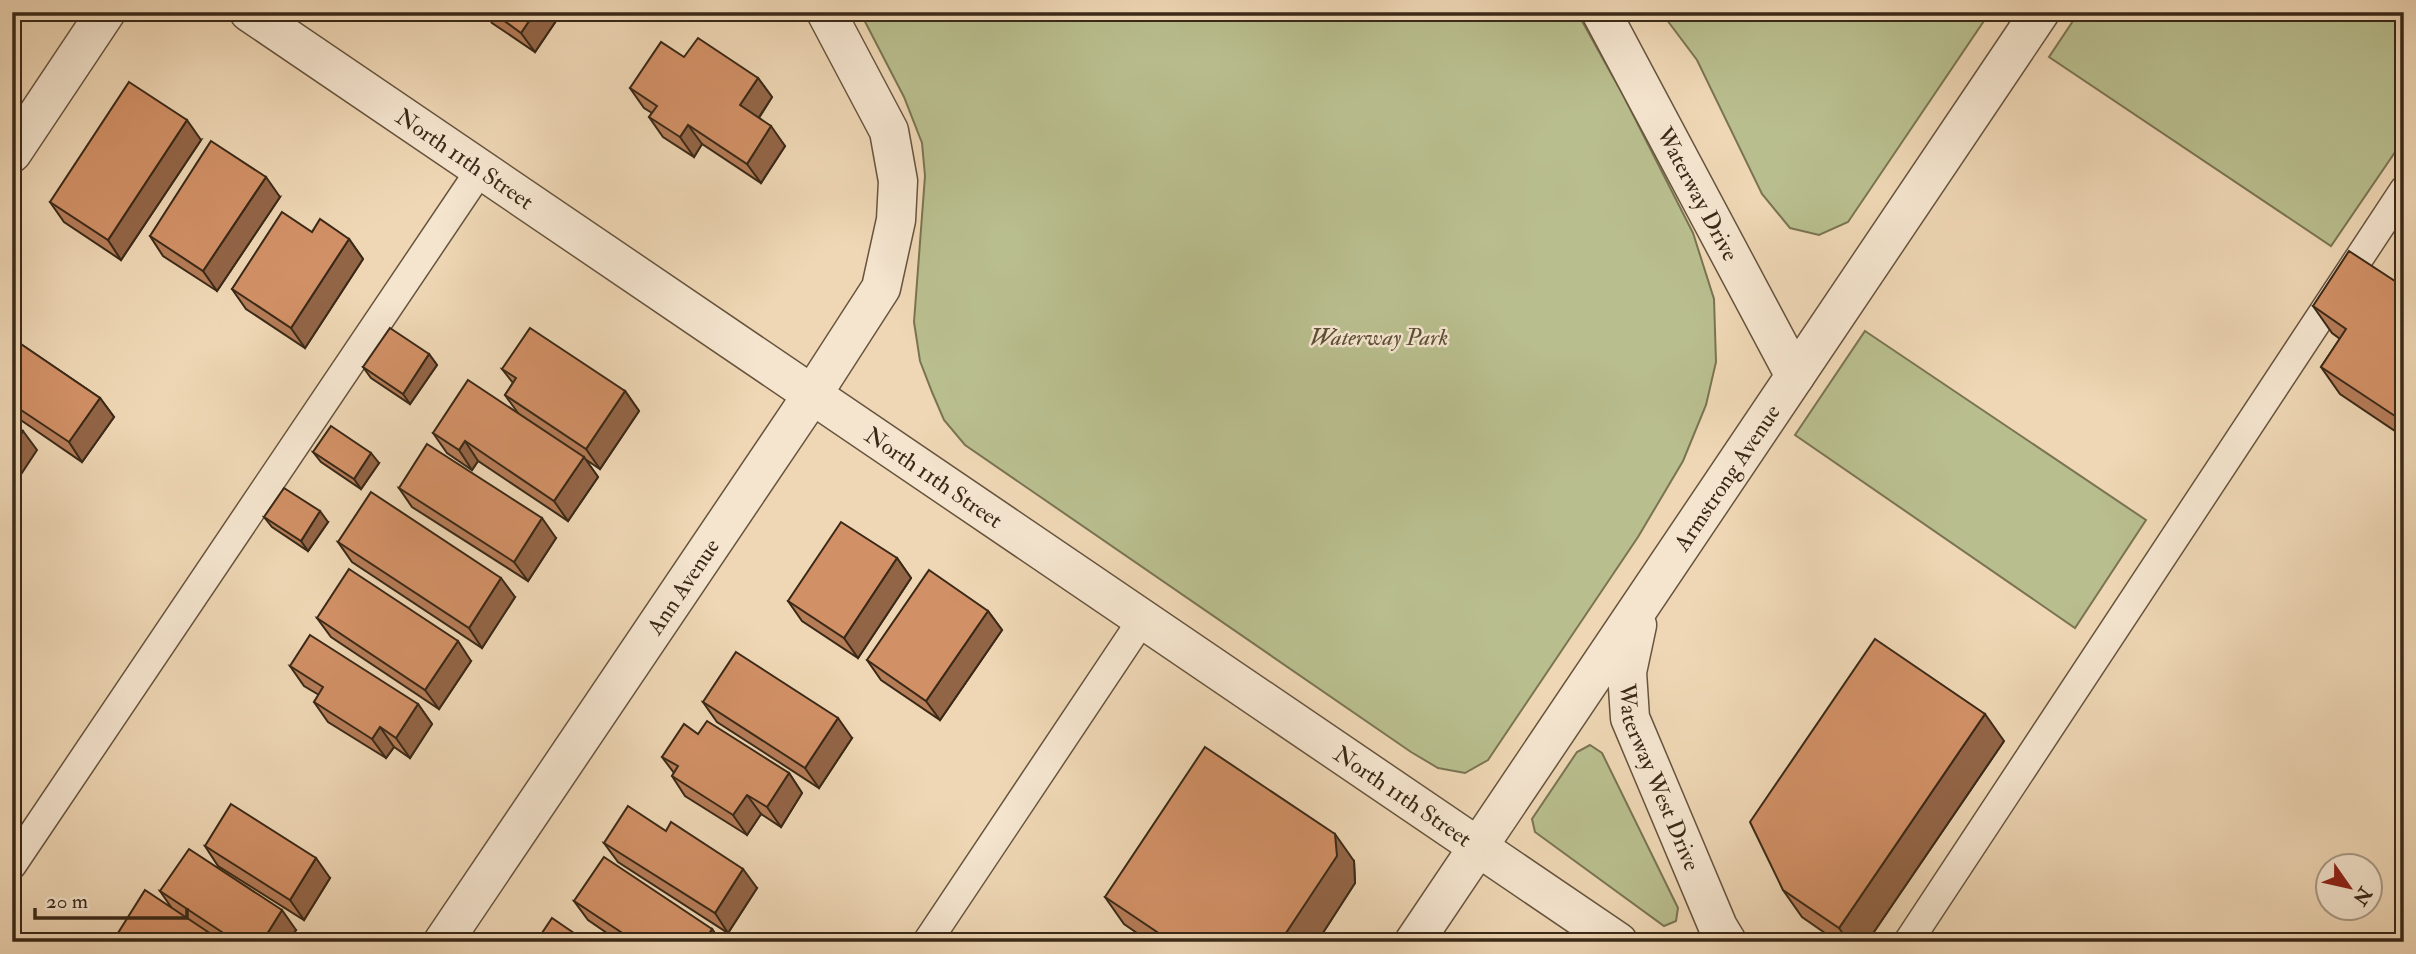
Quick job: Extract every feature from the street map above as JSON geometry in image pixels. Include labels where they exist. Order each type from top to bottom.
[{"type":"street","points":[[12,153],[107,12]]},
{"type":"street","name":"North 11th Street","points":[[249,12],[1618,942]]},
{"type":"street","name":"Ann Avenue","points":[[443,942],[812,395],[881,288],[897,220],[898,181],[888,131],[825,12]]},
{"type":"street","name":"Waterway Drive","points":[[1601,12],[1795,376]]},
{"type":"street","name":"Armstrong Avenue","points":[[1414,942],[2040,12]]},
{"type":"street","name":"Waterway West Drive","points":[[1641,606],[1627,672],[1630,718],[1718,927],[1727,942]]},
{"type":"lane","points":[[12,865],[481,169]]},
{"type":"lane","points":[[1908,942],[2404,190]]},
{"type":"lane","points":[[927,942],[1142,620]]},
{"type":"green space","name":"Waterway Park","points":[[860,12],[1577,12],[1623,95],[1693,233],[1714,299],[1716,362],[1706,405],[1683,461],[1638,537],[1488,760],[1465,773],[1438,768],[1411,752],[965,445],[944,420],[920,361],[914,322],[925,176],[922,143],[904,97]]},
{"type":"green space","points":[[1661,12],[1990,12],[1848,222],[1819,235],[1790,228],[1762,194],[1697,60]]},
{"type":"green space","points":[[2079,12],[2404,12],[2404,139],[2331,246],[2049,57]]},
{"type":"green space","points":[[1865,331],[2146,520],[2075,628],[1795,435]]},
{"type":"green space","points":[[1590,745],[1602,753],[1678,908],[1676,921],[1664,926],[1535,832],[1532,819],[1577,752]]},
{"type":"building","points":[[492,12],[535,12],[521,33]]},
{"type":"building","points":[[698,38],[758,78],[740,105],[771,126],[747,164],[688,125],[680,137],[649,117],[657,106],[630,88],[661,42],[684,57]]},
{"type":"building","points":[[129,82],[187,120],[108,240],[50,202]]},
{"type":"building","points":[[211,141],[266,177],[203,271],[150,236]]},
{"type":"building","points":[[282,212],[312,232],[320,219],[349,239],[291,328],[232,289]]},
{"type":"building","points":[[2349,251],[2404,287],[2404,422],[2321,367],[2346,329],[2313,306]]},
{"type":"building","points":[[390,328],[429,354],[403,394],[363,367]]},
{"type":"building","points":[[530,328],[625,391],[586,449],[505,395],[516,378],[502,369]]},
{"type":"building","points":[[12,338],[100,398],[69,442],[12,404]]},
{"type":"building","points":[[468,380],[584,457],[554,501],[465,441],[459,450],[433,433]]},
{"type":"building","points":[[12,424],[23,431],[12,448]]},
{"type":"building","points":[[331,426],[371,453],[354,479],[313,452]]},
{"type":"building","points":[[427,444],[542,518],[514,562],[399,488]]},
{"type":"building","points":[[284,488],[320,511],[301,541],[264,517]]},
{"type":"building","points":[[371,492],[501,578],[469,628],[338,542]]},
{"type":"building","points":[[841,522],[897,558],[844,638],[788,601]]},
{"type":"building","points":[[349,569],[458,641],[425,690],[317,618]]},
{"type":"building","points":[[929,570],[988,611],[926,701],[867,660]]},
{"type":"building","points":[[310,635],[418,704],[396,738],[380,727],[372,739],[314,702],[323,687],[290,666]]},
{"type":"building","points":[[1875,639],[1985,714],[1839,928],[1783,890],[1750,822]]},
{"type":"building","points":[[736,652],[838,718],[805,768],[703,702]]},
{"type":"building","points":[[707,721],[789,773],[767,807],[747,795],[733,815],[672,776],[678,766],[662,757],[684,724],[698,734]]},
{"type":"building","points":[[1205,747],[1335,834],[1337,856],[1280,942],[1172,942],[1105,897]]},
{"type":"building","points":[[231,804],[316,858],[290,900],[205,846]]},
{"type":"building","points":[[628,806],[666,831],[671,822],[743,869],[715,913],[604,843]]},
{"type":"building","points":[[189,849],[282,910],[262,942],[237,942],[160,891]]},
{"type":"building","points":[[604,857],[712,929],[704,942],[636,942],[574,901]]},
{"type":"building","points":[[145,890],[223,942],[131,942],[118,933]]},
{"type":"building","points":[[552,918],[587,942],[536,942]]}]
